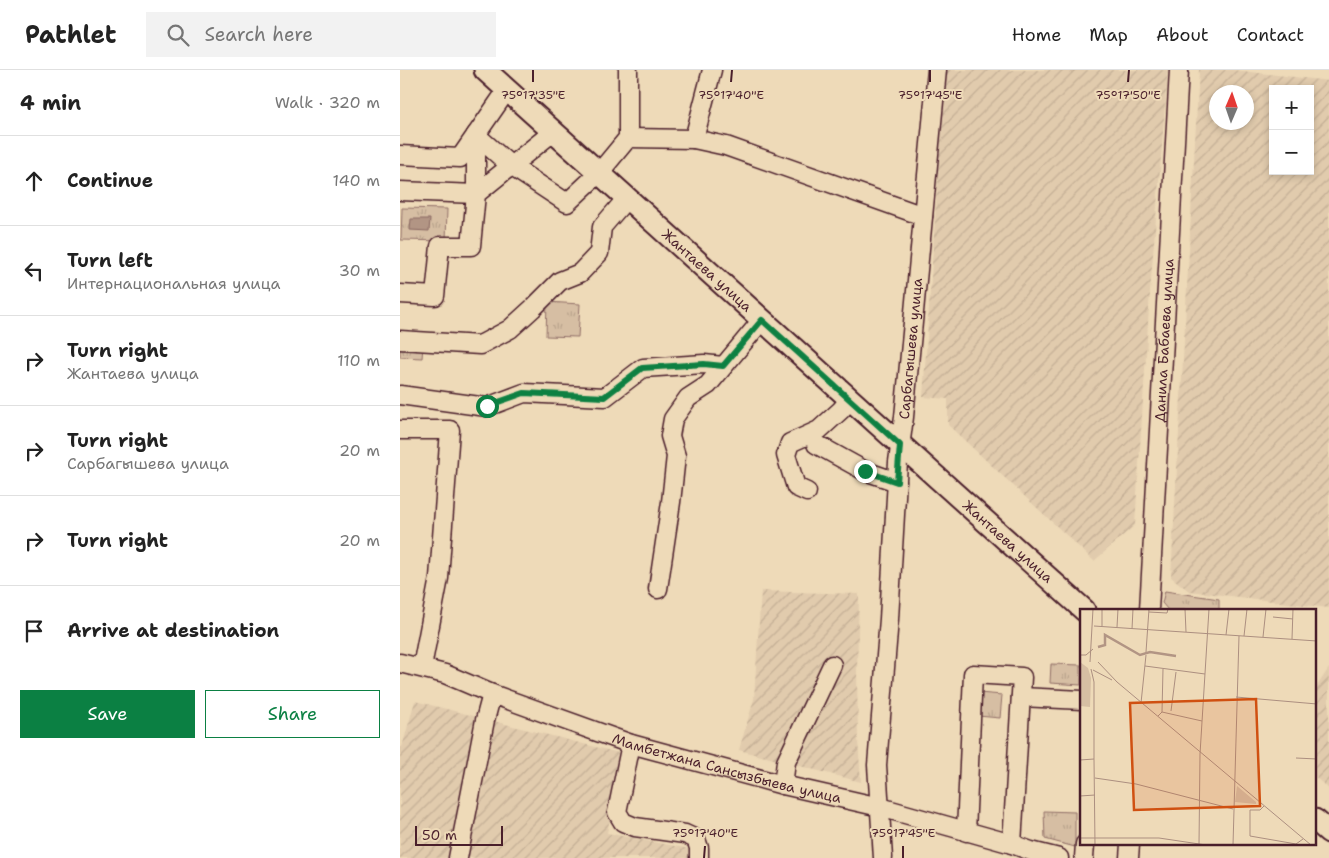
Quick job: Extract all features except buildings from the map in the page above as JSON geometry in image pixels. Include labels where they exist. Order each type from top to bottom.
[{"type":"main road","name":"Жантаева улица","points":[[485,70],[1083,609]]},
{"type":"main road","points":[[1316,821],[1329,832]]},
{"type":"street","points":[[476,135],[512,166],[567,203],[599,173],[628,138],[628,70]]},
{"type":"street","points":[[694,138],[712,70]]},
{"type":"street","name":"Сарбагышева улица","points":[[883,858],[877,764],[889,619],[900,445],[937,70]]},
{"type":"street","name":"Данила Бабаева улица","points":[[1149,609],[1179,70]]},
{"type":"street","points":[[400,155],[460,158],[507,90]]},
{"type":"street","points":[[400,191],[476,194],[553,132]]},
{"type":"street","points":[[400,294],[435,296],[440,246],[472,246],[476,194],[476,135]]},
{"type":"street","points":[[628,138],[694,138],[726,146],[923,216]]},
{"type":"street","points":[[400,340],[480,345],[510,329],[560,281],[580,273],[599,253],[602,227],[627,198]]},
{"type":"street","points":[[658,589],[676,456],[670,436],[673,419],[688,398],[708,385],[762,320]]},
{"type":"street","points":[[400,395],[487,406],[524,393],[604,397],[642,368],[704,364],[723,366]]},
{"type":"street","points":[[807,492],[796,487],[786,455],[790,442],[819,430],[850,399]]},
{"type":"street","points":[[400,430],[450,430],[439,578],[422,667]]},
{"type":"street","points":[[816,444],[865,471],[897,482]]},
{"type":"street","name":"Мамбетжана Сансызбыева улица","points":[[400,662],[445,674],[492,694],[631,744],[783,785],[880,807],[1059,858]]},
{"type":"street","points":[[783,785],[786,762],[832,665]]},
{"type":"street","points":[[966,832],[973,674],[1022,677],[1012,844]]},
{"type":"street","points":[[458,858],[484,720],[492,694]]},
{"type":"street","points":[[1021,697],[1080,700]]},
{"type":"street","points":[[631,744],[617,812],[623,822],[635,827],[685,834],[696,838],[699,858]]},
{"type":"shaded area","points":[[945,70],[1168,70],[1150,292],[1135,525],[1094,561],[948,425],[948,399],[923,397]]},
{"type":"shaded area","points":[[1199,70],[1233,70],[1329,81],[1329,608],[1189,591],[1171,577]]},
{"type":"shaded area","points":[[411,219],[430,219],[429,231],[410,230]]},
{"type":"shaded area","points":[[761,591],[859,594],[857,670],[861,782],[739,750],[754,699]]},
{"type":"shaded area","points":[[1329,668],[1329,789],[1316,778],[1316,688]]},
{"type":"shaded area","points":[[415,701],[623,754],[607,833],[690,849],[689,858],[400,858],[400,747],[402,747]]},
{"type":"green space","points":[[402,208],[447,209],[446,241],[401,240]]},
{"type":"green space","points":[[547,302],[580,304],[578,337],[546,336]]},
{"type":"green space","points":[[400,345],[423,346],[422,358],[400,357]]},
{"type":"green space","points":[[1165,591],[1219,599],[1219,609],[1167,609],[1162,603]]},
{"type":"green space","points":[[1051,664],[1080,665],[1080,685],[1050,683]]},
{"type":"green space","points":[[979,693],[1002,695],[1000,718],[978,716]]},
{"type":"green space","points":[[1044,811],[1075,812],[1075,847],[1045,839]]},
{"type":"route","points":[[487,406],[524,393],[604,397],[642,368],[704,364],[723,366],[762,320],[900,445],[897,482],[865,471]]}]
